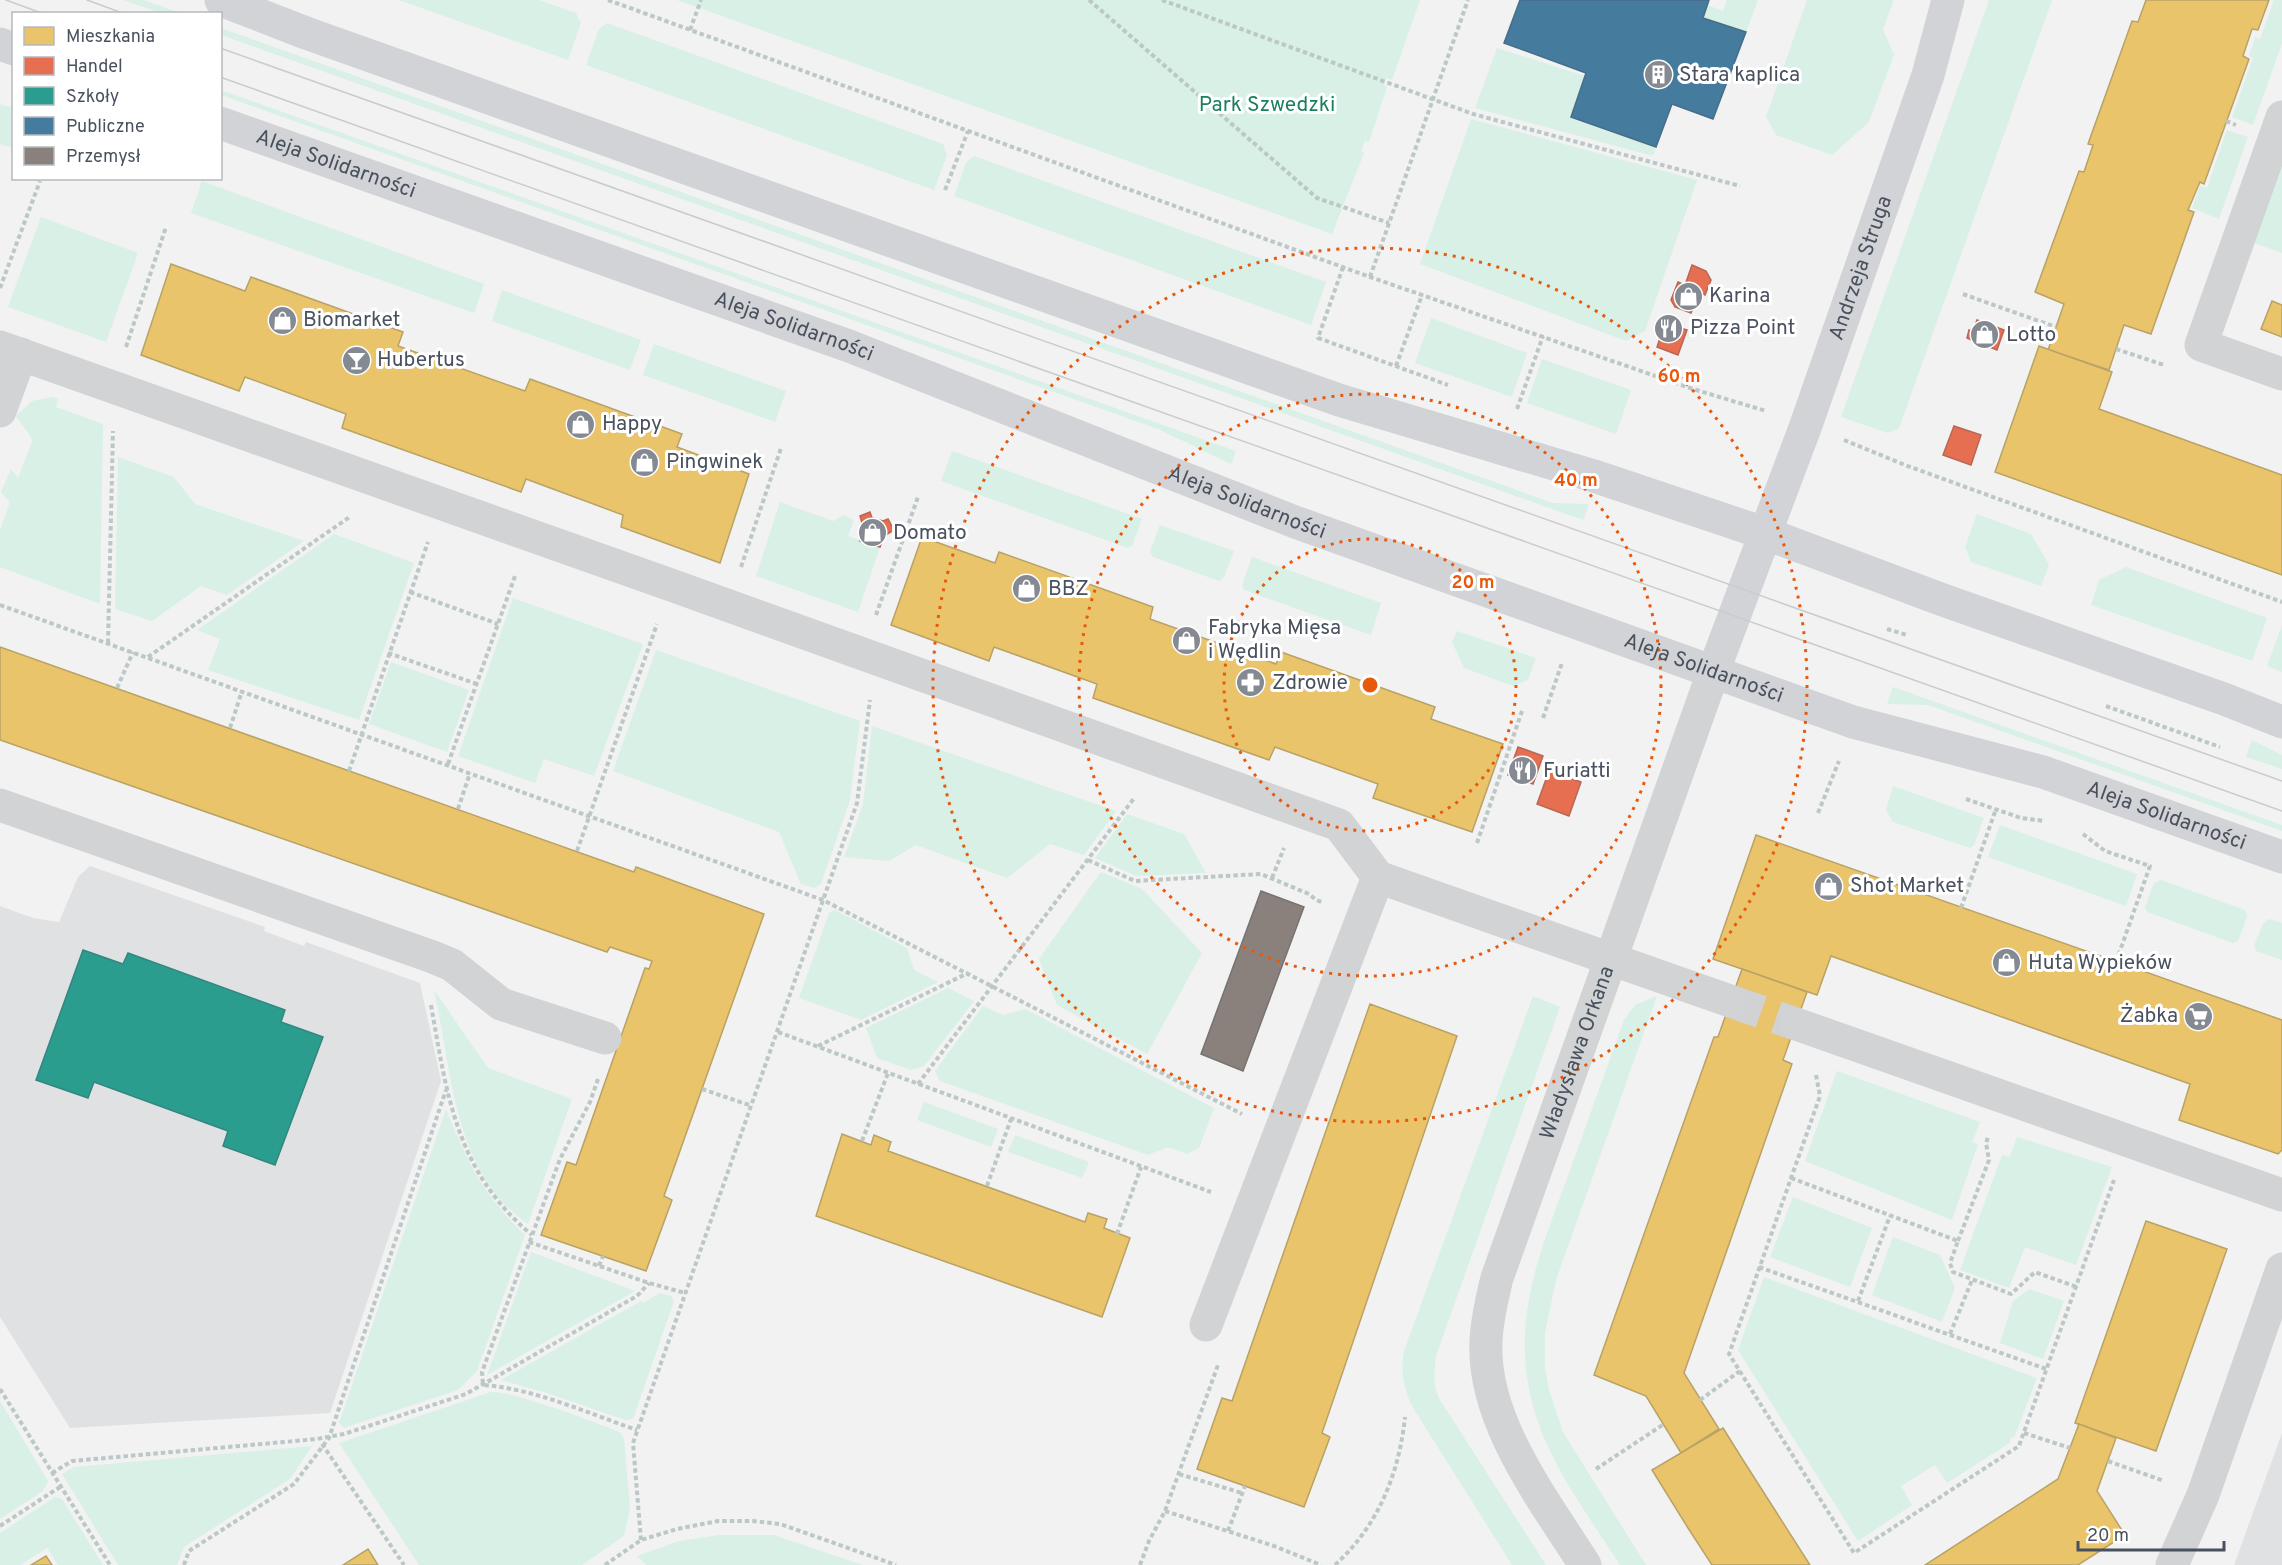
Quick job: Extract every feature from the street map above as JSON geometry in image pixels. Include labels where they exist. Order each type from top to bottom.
[{"type":"street","points":[[221,0],[317,37],[1339,400],[1594,476],[1764,533],[2282,722]]},
{"type":"street","name":"Andrzeja Struga","points":[[1764,533],[1806,425],[1928,75],[1948,0]]},
{"type":"street","points":[[2282,117],[2201,345],[2282,374]]},
{"type":"street","name":"Aleja Solidarności","points":[[222,124],[849,346],[1295,522],[1714,670],[1853,722],[2043,772],[2282,857]]},
{"type":"street","points":[[0,411],[11,350],[1339,825],[1378,877],[1730,1001]]},
{"type":"street","name":"Władysława Orkana","points":[[1585,1565],[1523,1467],[1494,1398],[1487,1369],[1486,1341],[1491,1306],[1497,1278],[1764,533]]},
{"type":"street","points":[[0,805],[433,957],[452,965],[501,1004],[605,1038]]},
{"type":"street","points":[[1206,1325],[1378,877]]},
{"type":"street","points":[[1796,1024],[2282,1195]]},
{"type":"street","points":[[2172,1565],[2203,1495],[2282,1269]]},
{"type":"path","points":[[608,0],[1370,277],[1771,413]]},
{"type":"path","points":[[690,30],[701,0]]},
{"type":"path","points":[[1089,0],[1317,198],[1389,223]]},
{"type":"path","points":[[1162,0],[1473,114],[1740,186]]},
{"type":"path","points":[[1370,277],[1468,0]]},
{"type":"path","points":[[945,190],[968,131]]},
{"type":"path","points":[[0,288],[40,181]]},
{"type":"path","points":[[123,358],[166,226]]},
{"type":"path","points":[[1343,267],[1318,338],[1449,385]]},
{"type":"path","points":[[1963,294],[2056,327]]},
{"type":"path","points":[[1396,366],[1422,295]]},
{"type":"path","points":[[1517,409],[1544,336]]},
{"type":"path","points":[[1508,406],[1527,413]]},
{"type":"path","points":[[108,643],[113,430]]},
{"type":"path","points":[[1835,436],[1905,465],[2282,602]]},
{"type":"path","points":[[729,606],[781,448]]},
{"type":"path","points":[[875,619],[918,497]]},
{"type":"path","points":[[147,658],[360,510]]},
{"type":"path","points":[[349,771],[432,531]]},
{"type":"path","points":[[448,764],[516,574]]},
{"type":"path","points":[[577,851],[671,585]]},
{"type":"path","points":[[410,592],[498,624]]},
{"type":"path","points":[[0,605],[823,900],[1280,1133]]},
{"type":"path","points":[[117,688],[133,652]]},
{"type":"path","points":[[388,653],[477,684]]},
{"type":"path","points":[[1543,718],[1564,658]]},
{"type":"path","points":[[641,1540],[633,1443],[857,803],[871,688]]},
{"type":"path","points":[[230,728],[242,691]]},
{"type":"path","points":[[1477,843],[1522,711]]},
{"type":"path","points":[[1818,813],[1841,755]]},
{"type":"path","points":[[918,1084],[1162,761]]},
{"type":"path","points":[[458,809],[470,773]]},
{"type":"path","points":[[1963,798],[2021,818],[2042,820],[2052,824]]},
{"type":"path","points":[[1962,908],[1996,809]]},
{"type":"path","points":[[2074,831],[2085,835],[2105,851],[2150,866],[2116,962]]},
{"type":"path","points":[[1088,860],[1135,881],[1261,874],[1310,894],[1316,900],[1327,904]]},
{"type":"path","points":[[433,957],[426,978],[453,1118],[472,1163],[502,1207],[532,1235]]},
{"type":"path","points":[[817,1046],[968,973]]},
{"type":"path","points":[[778,1032],[1251,1207]]},
{"type":"path","points":[[483,1385],[482,1372],[560,1159],[590,1102],[605,1061],[612,1041],[605,1038]]},
{"type":"path","points":[[862,1141],[888,1073]]},
{"type":"path","points":[[1816,1076],[1820,1096],[1729,1354],[1854,1553],[2019,1446],[2128,1141]]},
{"type":"path","points":[[702,1089],[752,1106]]},
{"type":"path","points":[[184,1565],[189,1551],[294,1484],[322,1444],[329,1438],[446,1090]]},
{"type":"path","points":[[987,1186],[1011,1119]]},
{"type":"path","points":[[1989,1134],[1986,1143],[1989,1160],[1950,1263],[1953,1272],[2011,1294],[2035,1272],[2076,1287]]},
{"type":"path","points":[[1117,1234],[1141,1167]]},
{"type":"path","points":[[1791,1178],[1958,1241]]},
{"type":"path","points":[[1858,1301],[1890,1216]]},
{"type":"path","points":[[529,1242],[685,1293]]},
{"type":"path","points":[[598,1266],[603,1256]]},
{"type":"path","points":[[1759,1267],[2047,1369]]},
{"type":"path","points":[[1950,1335],[1972,1280]]},
{"type":"path","points":[[52,1473],[72,1461],[329,1438],[466,1394],[637,1296],[649,1282]]},
{"type":"path","points":[[1140,1565],[1149,1541],[1166,1511],[1229,1332],[1206,1325]]},
{"type":"path","points":[[1700,1400],[1740,1371]]},
{"type":"path","points":[[483,1385],[503,1386],[533,1394],[637,1430]]},
{"type":"path","points":[[0,1389],[110,1565]]},
{"type":"path","points":[[1335,1565],[1360,1539],[1391,1485],[1402,1442],[1405,1417]]},
{"type":"path","points":[[1596,1469],[1664,1424]]},
{"type":"path","points":[[2024,1433],[2070,1448]]},
{"type":"path","points":[[322,1444],[404,1565]]},
{"type":"path","points":[[2108,1461],[2170,1483]]},
{"type":"path","points":[[1179,1474],[1242,1493]]},
{"type":"path","points":[[1228,1531],[1245,1486]]},
{"type":"path","points":[[0,1526],[60,1487]]},
{"type":"path","points":[[1166,1511],[1274,1546],[1321,1565]]},
{"type":"path","points":[[605,1565],[641,1540],[676,1529],[707,1523],[753,1521],[780,1524],[896,1565]]},
{"type":"shaded area","points":[[90,866],[265,927],[264,931],[304,946],[306,942],[420,983],[441,1081],[330,1413],[70,1428],[0,1317],[0,906],[33,918],[59,922],[78,877]]},
{"type":"shaded area","points":[[2282,1433],[2282,1565],[2234,1565]]},
{"type":"green space","points":[[123,0],[143,0],[178,12],[158,12]]},
{"type":"green space","points":[[399,0],[539,0],[576,13],[581,23],[568,60]]},
{"type":"green space","name":"Park Szwedzki","points":[[677,0],[1420,0],[1392,80],[1386,78],[1384,85],[1387,87],[1369,142],[1365,141],[1361,151],[1364,153],[1332,234]]},
{"type":"green space","points":[[1727,0],[1758,0],[1746,32],[1703,18],[1707,5],[1723,11]]},
{"type":"green space","points":[[1807,0],[1894,0],[1883,29],[1894,55],[1869,122],[1832,155],[1776,135],[1766,117]]},
{"type":"green space","points":[[1989,0],[2052,0],[1899,428],[1888,433],[1841,417]]},
{"type":"green space","points":[[2274,0],[2282,0],[2282,43],[2253,125],[2232,117],[2253,58],[2249,56],[2255,37],[2260,39]]},
{"type":"green space","points":[[607,23],[943,144],[947,155],[934,190],[586,65],[599,29]]},
{"type":"green space","points":[[222,28],[1553,503],[1589,504],[1583,520],[222,35]]},
{"type":"green space","points":[[1497,48],[1585,76],[1571,117],[1656,147],[1653,156],[1475,108]]},
{"type":"green space","points":[[222,90],[1236,451],[1231,464],[1158,429],[222,95]]},
{"type":"green space","points":[[0,104],[12,108],[12,148],[0,144]]},
{"type":"green space","points":[[1471,119],[1697,180],[1645,331],[1626,341],[1420,264]]},
{"type":"green space","points":[[2227,130],[2248,137],[2219,219],[2192,208],[2200,186],[2207,188]]},
{"type":"green space","points":[[974,156],[1326,282],[1311,325],[954,196],[966,163]]},
{"type":"green space","points":[[2282,164],[2282,253],[2254,243]]},
{"type":"green space","points":[[202,181],[484,284],[474,313],[191,213]]},
{"type":"green space","points":[[41,217],[138,253],[106,342],[8,307]]},
{"type":"green space","points":[[502,290],[641,340],[630,370],[492,321]]},
{"type":"green space","points":[[1431,318],[1527,353],[1512,397],[1415,363]]},
{"type":"green space","points":[[654,344],[786,391],[775,422],[643,375]]},
{"type":"green space","points":[[1542,359],[1631,390],[1616,434],[1527,403]]},
{"type":"green space","points":[[52,397],[58,399],[56,407],[103,424],[100,604],[0,567],[0,530],[10,502],[1,492],[11,469],[18,478],[33,440],[16,416],[32,401]]},
{"type":"green space","points":[[952,451],[1142,519],[1132,546],[1128,548],[941,481]]},
{"type":"green space","points":[[118,457],[174,477],[195,504],[304,541],[227,595],[201,586],[152,621],[115,609]]},
{"type":"green space","points":[[780,502],[833,521],[844,515],[854,520],[848,536],[880,547],[858,612],[756,576]]},
{"type":"green space","points":[[1977,514],[2031,534],[2049,565],[2041,586],[1971,562],[1965,547]]},
{"type":"green space","points":[[1160,525],[1234,551],[1224,577],[1219,581],[1153,557],[1150,552]]},
{"type":"green space","points":[[334,534],[414,563],[359,720],[208,670],[220,639],[197,630]]},
{"type":"green space","points":[[1252,557],[1381,603],[1371,635],[1244,590],[1242,585]]},
{"type":"green space","points":[[2126,567],[2267,618],[2252,661],[2091,605],[2099,580]]},
{"type":"green space","points":[[513,598],[643,644],[594,776],[544,759],[535,783],[458,756]]},
{"type":"green space","points":[[2282,625],[2282,672],[2267,666]]},
{"type":"green space","points":[[1457,631],[1536,658],[1528,680],[1513,686],[1464,668],[1452,642]]},
{"type":"green space","points":[[656,650],[860,721],[850,800],[821,884],[814,888],[801,884],[779,832],[613,771]]},
{"type":"green space","points":[[391,662],[469,690],[447,752],[369,724]]},
{"type":"green space","points":[[1893,687],[2282,825],[2282,831],[1928,705],[1887,704]]},
{"type":"green space","points":[[872,726],[1116,811],[1084,855],[1050,844],[1007,878],[916,845],[889,861],[844,857],[863,804]]},
{"type":"green space","points":[[2252,740],[2282,755],[2282,769],[2246,757]]},
{"type":"green space","points":[[1893,786],[1984,818],[1974,845],[1970,848],[1893,822],[1886,810]]},
{"type":"green space","points":[[1127,814],[1184,834],[1206,873],[1136,876],[1095,858]]},
{"type":"green space","points":[[2000,825],[2137,874],[2126,906],[1988,857]]},
{"type":"green space","points":[[1101,872],[1142,889],[1202,953],[1147,1054],[1057,1005],[1039,959]]},
{"type":"green space","points":[[2161,880],[2245,910],[2247,917],[2238,941],[2233,943],[2147,912],[2145,907],[2154,883]]},
{"type":"green space","points":[[835,910],[907,948],[914,970],[938,982],[861,1020],[799,998],[829,913]]},
{"type":"green space","points":[[2269,919],[2282,923],[2282,960],[2256,951],[2254,946],[2263,924]]},
{"type":"green space","points":[[948,988],[974,1001],[924,1066],[911,1070],[877,1058],[866,1028]]},
{"type":"green space","points":[[434,990],[488,1068],[572,1099],[528,1224],[503,1203],[484,1177],[470,1149],[452,1086]]},
{"type":"green space","points":[[1533,996],[1560,1007],[1436,1356],[1434,1373],[1440,1400],[1546,1565],[1512,1565],[1415,1411],[1408,1396],[1402,1367],[1404,1351]]},
{"type":"green space","points":[[1657,996],[1556,1280],[1545,1333],[1545,1368],[1549,1390],[1563,1432],[1646,1565],[1620,1565],[1575,1496],[1545,1441],[1529,1388],[1525,1355],[1526,1324],[1537,1264],[1624,1020],[1635,1005]]},
{"type":"green space","points":[[983,1006],[1003,1015],[1025,1009],[1214,1108],[1199,1148],[1187,1154],[1168,1147],[1148,1155],[940,1081],[935,1071]]},
{"type":"green space","points":[[1837,1071],[1980,1122],[1972,1142],[1978,1144],[1952,1220],[1805,1161]]},
{"type":"green space","points":[[924,1102],[998,1129],[991,1147],[917,1120]]},
{"type":"green space","points":[[446,1109],[478,1177],[497,1205],[525,1235],[477,1371],[458,1390],[344,1428],[339,1423]]},
{"type":"green space","points":[[1015,1135],[1089,1162],[1082,1178],[1008,1152]]},
{"type":"green space","points":[[2017,1137],[2112,1167],[2076,1265],[2025,1247],[2009,1288],[1960,1270],[2002,1155],[2010,1157]]},
{"type":"green space","points":[[1793,1197],[1872,1228],[1850,1287],[1770,1257]]},
{"type":"green space","points":[[1893,1237],[1940,1255],[1955,1288],[1942,1322],[1872,1295]]},
{"type":"green space","points":[[531,1252],[635,1291],[487,1375]]},
{"type":"green space","points":[[1764,1277],[2037,1378],[2014,1438],[2011,1437],[2011,1442],[1947,1483],[1935,1465],[1901,1486],[1912,1505],[1858,1541],[1738,1350]]},
{"type":"green space","points":[[2029,1289],[2064,1301],[2043,1359],[2000,1343],[2013,1301]]},
{"type":"green space","points":[[660,1293],[671,1296],[674,1301],[633,1419],[625,1420],[501,1380],[641,1301],[643,1303]]},
{"type":"green space","points":[[491,1392],[516,1396],[621,1433],[624,1439],[630,1509],[624,1536],[582,1565],[419,1565],[339,1443]]},
{"type":"green space","points":[[0,1401],[48,1481],[43,1491],[0,1519]]},
{"type":"green space","points":[[312,1446],[290,1479],[184,1547],[177,1565],[118,1565],[62,1474],[74,1467]]},
{"type":"green space","points":[[55,1497],[62,1499],[103,1565],[58,1565],[47,1548],[20,1565],[0,1565],[0,1533]]},
{"type":"green space","points":[[720,1535],[774,1535],[863,1565],[646,1565],[637,1556],[679,1541]]},
{"type":"building: Mieszkania","points":[[2146,0],[2269,0],[2258,30],[2252,29],[2243,56],[2249,59],[2204,184],[2200,182],[2188,210],[2194,212],[2151,334],[2124,325],[2109,370],[2048,350],[2064,304],[2035,292],[2079,171],[2084,172],[2093,145],[2088,144],[2132,21],[2138,22]]},
{"type":"building: Mieszkania","points":[[171,264],[245,291],[251,277],[403,332],[398,346],[525,391],[530,379],[682,434],[677,447],[749,474],[720,563],[621,527],[623,515],[526,479],[521,492],[342,428],[346,414],[245,377],[239,391],[141,355]]},
{"type":"building: Mieszkania","points":[[2272,301],[2282,305],[2282,337],[2261,329]]},
{"type":"building: Mieszkania","points":[[2039,346],[2112,372],[2099,409],[2282,475],[2282,575],[1995,472]]},
{"type":"building: Mieszkania","points":[[922,537],[995,563],[999,552],[1153,607],[1150,619],[1276,664],[1281,652],[1435,707],[1431,719],[1503,744],[1472,832],[1373,798],[1378,784],[1275,747],[1269,760],[1093,698],[1097,684],[994,647],[989,661],[891,625]]},
{"type":"building: Mieszkania","points":[[0,647],[634,872],[636,867],[764,914],[664,1196],[672,1200],[646,1271],[541,1235],[567,1162],[576,1165],[645,968],[649,969],[652,961],[610,947],[607,952],[0,740]]},
{"type":"building: Mieszkania","points":[[1756,835],[2282,1020],[2282,1150],[2278,1154],[2179,1120],[2190,1084],[1831,956],[1817,995],[1713,959]]},
{"type":"building: Mieszkania","points":[[1742,969],[1807,992],[1783,1060],[1792,1064],[1684,1373],[1719,1429],[1681,1453],[1646,1396],[1594,1375],[1714,1037],[1718,1037]]},
{"type":"building: Mieszkania","points":[[1370,1004],[1457,1036],[1322,1433],[1330,1437],[1304,1507],[1197,1469],[1222,1398],[1232,1401]]},
{"type":"building: Mieszkania","points":[[842,1134],[871,1145],[874,1135],[891,1142],[888,1151],[1085,1222],[1088,1213],[1107,1219],[1104,1228],[1130,1238],[1102,1317],[816,1216]]},
{"type":"building: Mieszkania","points":[[2146,1221],[2227,1249],[2156,1451],[2075,1423]]},
{"type":"building: Mieszkania","points":[[2079,1424],[2116,1438],[2097,1491],[2125,1535],[2078,1565],[1925,1565],[2058,1479]]},
{"type":"building: Mieszkania","points":[[1723,1428],[1810,1565],[1712,1565],[1688,1528],[1652,1470]]},
{"type":"building: Mieszkania","points":[[368,1549],[378,1565],[343,1565]]},
{"type":"building: Mieszkania","points":[[46,1556],[52,1565],[31,1565]]},
{"type":"building: Handel","points":[[1692,265],[1706,271],[1711,280],[1705,295],[1699,292],[1691,313],[1675,307],[1671,300],[1678,282],[1685,285]]},
{"type":"building: Handel","points":[[1977,320],[2004,330],[1997,350],[1967,338],[1969,330],[1973,331]]},
{"type":"building: Handel","points":[[1665,323],[1687,330],[1678,355],[1657,347]]},
{"type":"building: Handel","points":[[1954,426],[1981,435],[1971,465],[1943,455]]},
{"type":"building: Handel","points":[[870,512],[872,518],[883,521],[888,519],[894,530],[884,536],[880,547],[860,541],[864,530],[860,516]]},
{"type":"building: Handel","points":[[1518,747],[1543,756],[1533,784],[1508,775]]},
{"type":"building: Handel","points":[[1549,771],[1581,782],[1569,816],[1537,804]]},
{"type":"building: Szkoły","points":[[83,950],[123,964],[128,953],[285,1010],[281,1022],[323,1037],[275,1165],[223,1146],[228,1131],[94,1082],[88,1098],[36,1080]]},
{"type":"building: Publiczne","name":"Stara kaplica","points":[[1520,0],[1709,0],[1703,18],[1746,32],[1713,119],[1672,104],[1656,147],[1571,117],[1586,73],[1504,43]]},
{"type":"building: Przemysł","points":[[1261,891],[1304,907],[1243,1071],[1201,1054]]},
{"type":"tunnel","points":[[1730,1001],[1796,1024]]},
{"type":"tram line","points":[[6,0],[39,12]]},
{"type":"tram line","points":[[87,0],[120,12]]},
{"type":"tram line","points":[[222,49],[2282,781]]},
{"type":"tram line","points":[[222,78],[2282,811]]},
{"type":"place","name":"Stara kaplica","points":[[1658,75]]},
{"type":"place","name":"Karina","points":[[1688,296]]},
{"type":"place","name":"Biomarket","points":[[282,320]]},
{"type":"place","name":"Pizza Point","points":[[1669,328]]},
{"type":"place","name":"Lotto","points":[[1985,335]]},
{"type":"place","name":"Hubertus","points":[[356,360]]},
{"type":"place","name":"Happy","points":[[581,424]]},
{"type":"place","name":"Pingwinek","points":[[645,462]]},
{"type":"place","name":"Domato","points":[[872,533]]},
{"type":"place","name":"BBZ","points":[[1027,589]]},
{"type":"place","name":"Fabryka Mięsa i Wędlin","points":[[1187,640]]},
{"type":"place","name":"Zdrowie","points":[[1251,683]]},
{"type":"place","name":"Furiatti","points":[[1522,771]]},
{"type":"place","name":"Shot Market","points":[[1829,886]]},
{"type":"place","name":"Huta Wypieków","points":[[2007,963]]},
{"type":"place","name":"Żabka","points":[[2199,1016]]}]
